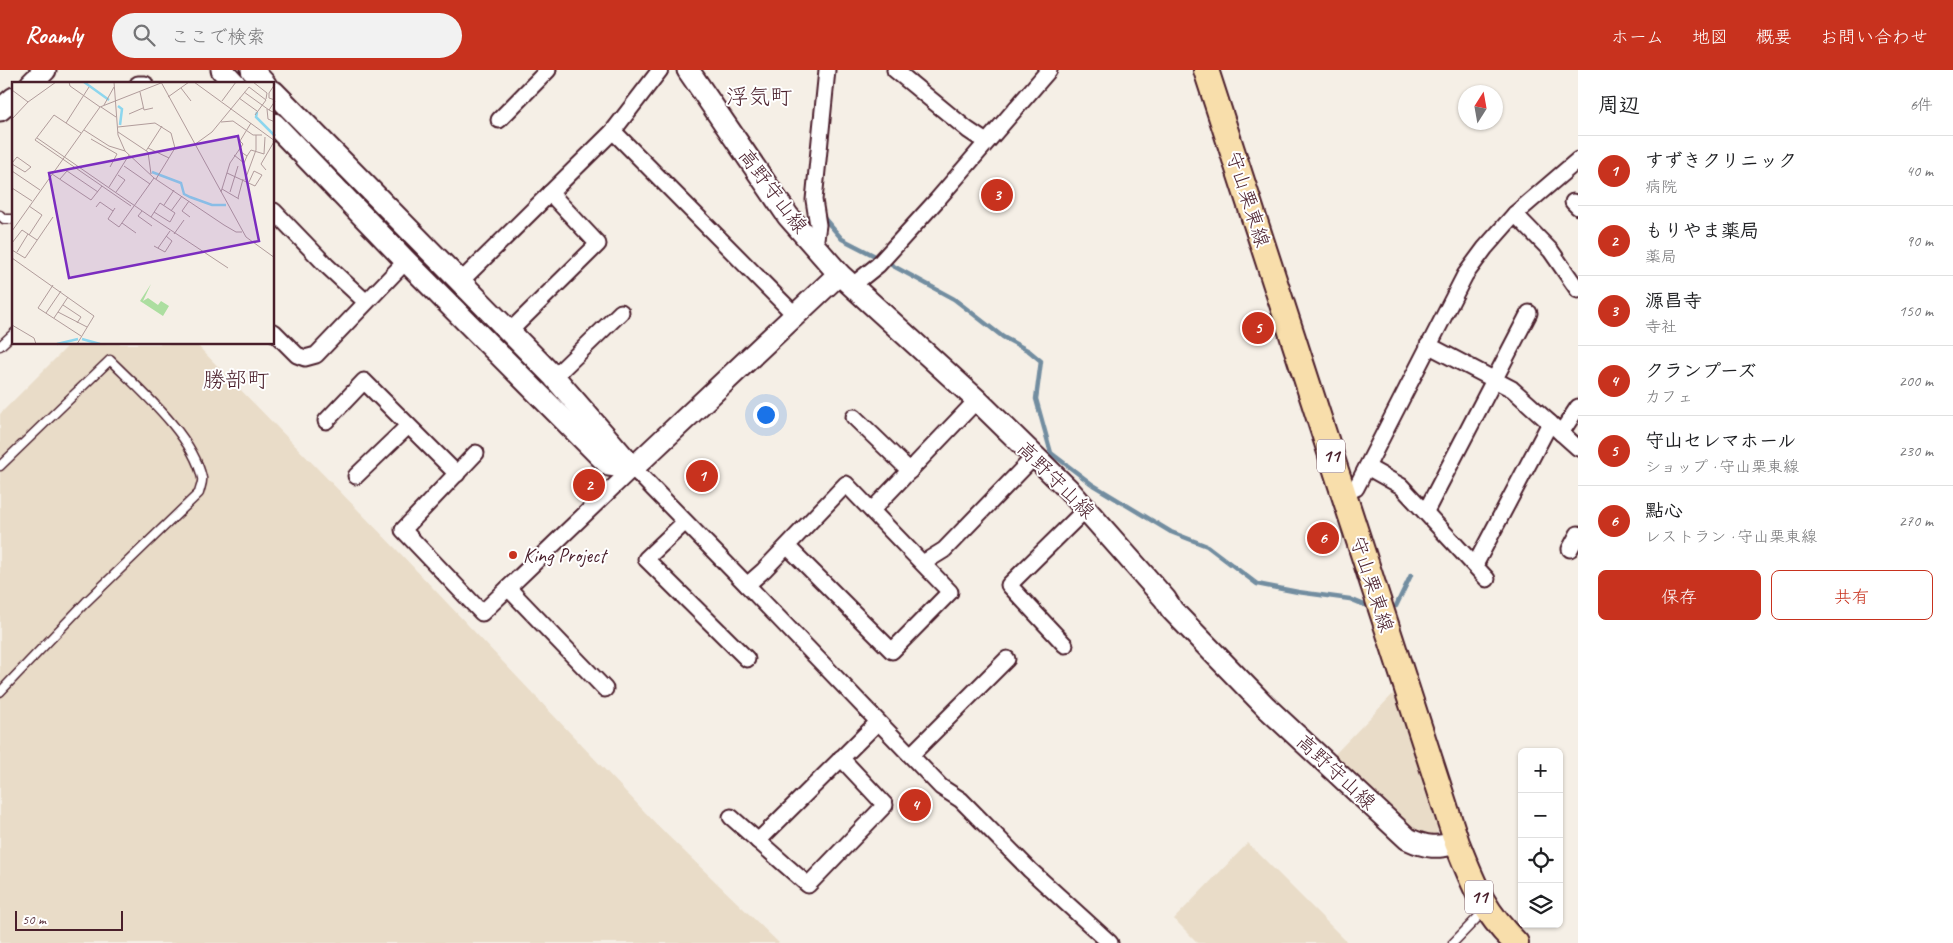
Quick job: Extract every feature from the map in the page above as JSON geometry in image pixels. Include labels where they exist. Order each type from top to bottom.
[{"type":"main road","name":"守山栗東線","points":[[1210,71],[1343,494],[1457,843],[1478,895],[1486,909],[1500,928],[1516,943]]},
{"type":"street","points":[[33,82],[45,70]]},
{"type":"street","points":[[222,70],[233,82]]},
{"type":"street","points":[[252,70],[263,82]]},
{"type":"street","points":[[499,120],[548,70]]},
{"type":"street","points":[[435,290],[456,277],[550,193],[613,131],[660,70]]},
{"type":"street","name":"高野守山線","points":[[688,70],[788,216],[815,246],[846,280],[977,400],[1086,509],[1172,610],[1266,707],[1408,839],[1422,845],[1438,847],[1457,843]]},
{"type":"street","points":[[815,246],[818,225],[814,200],[827,70]]},
{"type":"street","points":[[895,70],[968,130],[986,142]]},
{"type":"street","points":[[476,453],[403,530],[482,613],[795,315],[846,280],[878,265],[938,200],[1049,70]]},
{"type":"street","points":[[275,93],[554,378],[633,468],[941,787],[961,800],[1030,870],[1110,943]]},
{"type":"street","points":[[0,110],[12,100]]},
{"type":"street","points":[[275,125],[406,261],[609,465],[633,468]]},
{"type":"street","points":[[613,131],[795,315]]},
{"type":"street","points":[[1343,494],[1356,488],[1464,275],[1515,214],[1578,160]]},
{"type":"street","points":[[509,332],[598,244],[550,193]]},
{"type":"street","points":[[275,213],[327,266],[366,302]]},
{"type":"street","points":[[1515,214],[1551,251],[1578,290]]},
{"type":"street","points":[[275,333],[297,355],[306,358],[316,355],[406,261]]},
{"type":"street","points":[[554,378],[621,312]]},
{"type":"street","points":[[1426,511],[1529,313]]},
{"type":"street","points":[[1428,346],[1512,389],[1578,448]]},
{"type":"street","points":[[326,421],[364,381],[457,474]]},
{"type":"street","points":[[872,510],[977,400]]},
{"type":"street","points":[[1561,433],[1578,407]]},
{"type":"street","points":[[854,417],[910,471]]},
{"type":"street","points":[[1475,565],[1550,423]]},
{"type":"street","points":[[356,476],[408,426]]},
{"type":"street","points":[[923,564],[944,550],[1034,456]]},
{"type":"street","points":[[1367,467],[1401,486],[1488,579]]},
{"type":"street","points":[[747,585],[846,484],[950,592],[892,651],[786,546]]},
{"type":"street","points":[[1064,645],[1009,585],[1086,509]]},
{"type":"street","points":[[685,522],[646,559],[747,659]]},
{"type":"street","points":[[1570,549],[1578,534]]},
{"type":"street","points":[[508,588],[605,689]]},
{"type":"street","points":[[911,755],[1007,659]]},
{"type":"street","points":[[758,842],[878,722]]},
{"type":"street","points":[[731,817],[808,885],[885,805],[841,758]]},
{"type":"lane","points":[[0,215],[4,219],[12,219]]},
{"type":"lane","points":[[0,346],[12,335]]},
{"type":"lane","points":[[0,466],[110,360],[169,419],[191,452],[203,480],[199,493],[86,602],[0,692]]},
{"type":"lane","points":[[1453,943],[1486,909]]},
{"type":"shaded area","points":[[69,345],[197,345],[397,550],[661,829],[779,943],[0,943],[0,414]]},
{"type":"shaded area","points":[[1395,692],[1438,829],[1433,837],[1420,835],[1333,756]]},
{"type":"shaded area","points":[[1248,843],[1348,943],[1198,943],[1174,919]]},
{"type":"waterway","points":[[823,215],[842,239],[879,258]]},
{"type":"waterway","points":[[886,262],[954,299],[1003,337],[1029,351],[1041,361],[1036,399],[1051,453],[1093,485],[1171,532],[1207,546],[1257,584],[1350,599],[1367,606]]},
{"type":"waterway","points":[[1396,606],[1411,575]]},
{"type":"place","name":"源昌寺","points":[[997,195]]},
{"type":"place","name":"守山セレマホール","points":[[1258,328]]},
{"type":"place","name":"すずきクリニック","points":[[702,476]]},
{"type":"place","name":"もりやま薬局","points":[[589,485]]},
{"type":"place","name":"點心","points":[[1323,538]]},
{"type":"place","name":"King Project","points":[[513,555]]},
{"type":"place","name":"クランプーズ","points":[[915,805]]},
{"type":"district","name":"浮気町","points":[[759,97]]},
{"type":"district","name":"勝部町","points":[[236,380]]}]
